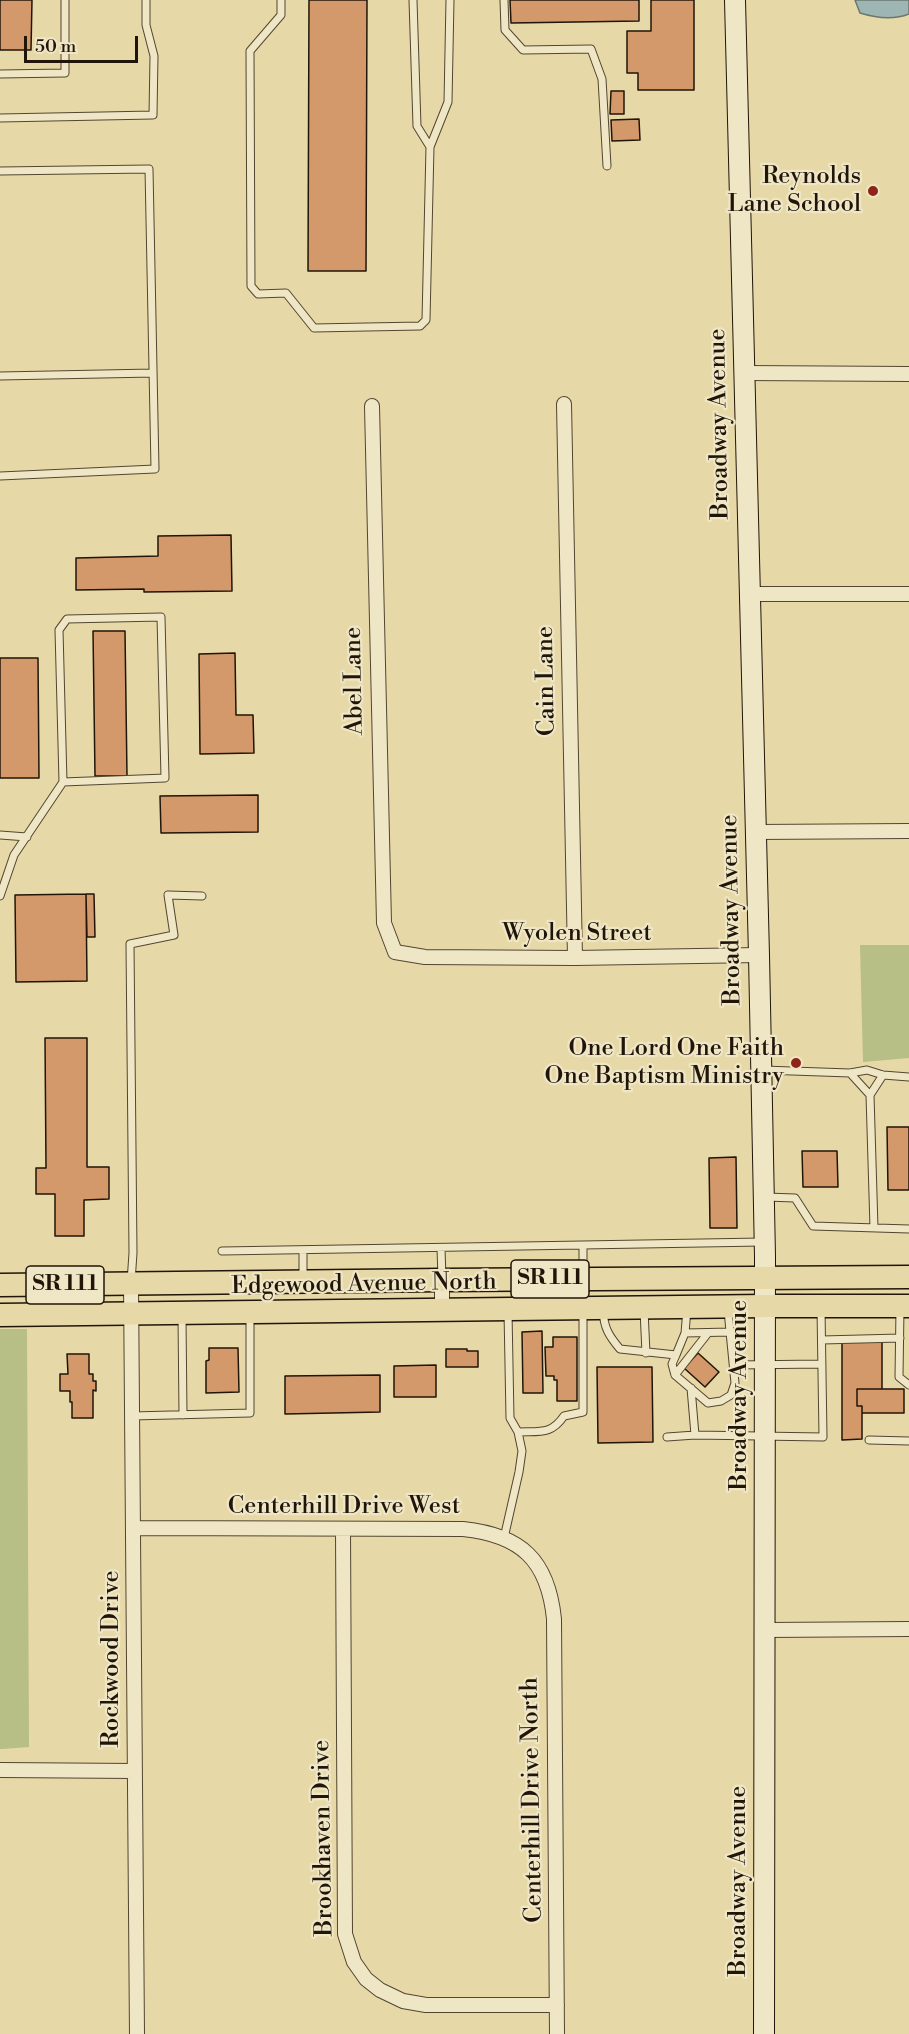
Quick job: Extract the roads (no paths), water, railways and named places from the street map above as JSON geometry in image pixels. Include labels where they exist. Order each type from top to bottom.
[{"type":"main road","name":"Edgewood Avenue North","points":[[0,1286],[909,1277]]},
{"type":"main road","name":"Edgewood Avenue North","points":[[0,1315],[905,1306]]},
{"type":"street","name":"Broadway Avenue","points":[[735,0],[764,1197],[766,1437],[764,2034]]},
{"type":"street","points":[[744,373],[909,374]]},
{"type":"street","name":"Cain Lane","points":[[564,404],[575,958]]},
{"type":"street","name":"Abel Lane","points":[[372,406],[384,923],[395,952]]},
{"type":"street","points":[[750,594],[909,594]]},
{"type":"street","points":[[756,832],[909,831]]},
{"type":"street","name":"Wyolen Street","points":[[395,952],[425,957],[575,958],[759,955]]},
{"type":"street","points":[[442,1280],[442,1311]]},
{"type":"street","name":"Rockwood Drive","points":[[131,1284],[137,2034]]},
{"type":"street","name":"Centerhill Drive West","points":[[134,1528],[463,1529],[488,1532],[504,1538],[528,1553],[540,1569]]},
{"type":"street","name":"Brookhaven Drive","points":[[343,1530],[345,1934],[354,1962],[366,1978],[380,1990],[403,2001],[426,2005],[557,2006]]},
{"type":"street","name":"Centerhill Drive North","points":[[540,1569],[552,1598],[554,1618],[557,2034]]},
{"type":"street","points":[[766,1630],[909,1629]]},
{"type":"street","points":[[0,1770],[135,1771]]},
{"type":"lane","points":[[0,74],[64,73],[65,0]]},
{"type":"lane","points":[[0,118],[153,115],[154,56],[146,25],[146,0]]},
{"type":"lane","points":[[281,0],[281,15],[250,51],[251,286],[258,294],[286,293],[314,328],[420,326],[426,320],[430,147],[448,102],[450,0]]},
{"type":"lane","points":[[413,0],[417,126],[430,147]]},
{"type":"lane","points":[[504,0],[505,30],[523,50],[591,48],[602,79],[607,166]]},
{"type":"lane","points":[[0,171],[149,170],[155,469],[0,476]]},
{"type":"lane","points":[[0,376],[153,373]]},
{"type":"lane","points":[[0,896],[14,855],[63,782],[59,630],[67,619],[161,617],[165,778],[63,782]]},
{"type":"lane","points":[[0,835],[27,837]]},
{"type":"lane","points":[[131,1284],[133,1241],[130,944],[174,935],[168,896],[202,896]]},
{"type":"lane","points":[[761,1070],[850,1073],[867,1070],[883,1075],[909,1077]]},
{"type":"lane","points":[[850,1073],[870,1095]]},
{"type":"lane","points":[[874,1228],[870,1095],[883,1075]]},
{"type":"lane","points":[[764,1197],[795,1198],[813,1227],[909,1229]]},
{"type":"lane","points":[[222,1251],[764,1242]]},
{"type":"lane","points":[[583,1245],[583,1279]]},
{"type":"lane","points":[[441,1248],[442,1280]]},
{"type":"lane","points":[[303,1250],[303,1282]]},
{"type":"lane","points":[[667,1437],[695,1434],[823,1437],[821,1306]]},
{"type":"lane","points":[[905,1306],[900,1338],[899,1377],[909,1384]]},
{"type":"lane","points":[[687,1307],[685,1333],[672,1364],[675,1375],[708,1402],[721,1401],[731,1395],[735,1383],[728,1307]]},
{"type":"lane","points":[[593,1308],[608,1335],[620,1349],[676,1355]]},
{"type":"lane","points":[[518,1432],[551,1430],[564,1416],[583,1412],[593,1308]]},
{"type":"lane","points":[[644,1308],[646,1353]]},
{"type":"lane","points":[[504,1538],[522,1451],[518,1432],[510,1419],[508,1310]]},
{"type":"lane","points":[[132,1416],[250,1413],[250,1313]]},
{"type":"lane","points":[[182,1314],[183,1414]]},
{"type":"lane","points":[[685,1333],[730,1332]]},
{"type":"lane","points":[[675,1375],[708,1333]]},
{"type":"lane","points":[[822,1340],[900,1338]]},
{"type":"lane","points":[[735,1365],[822,1364]]},
{"type":"lane","points":[[691,1388],[695,1434]]},
{"type":"lane","points":[[869,1440],[909,1441]]},
{"type":"water","points":[[855,0],[909,0],[909,14],[891,18],[866,15],[860,13]]},
{"type":"place","name":"Reynolds Lane School","points":[[873,191]]},
{"type":"place","name":"One Lord One Faith One Baptism Ministry","points":[[796,1063]]}]
